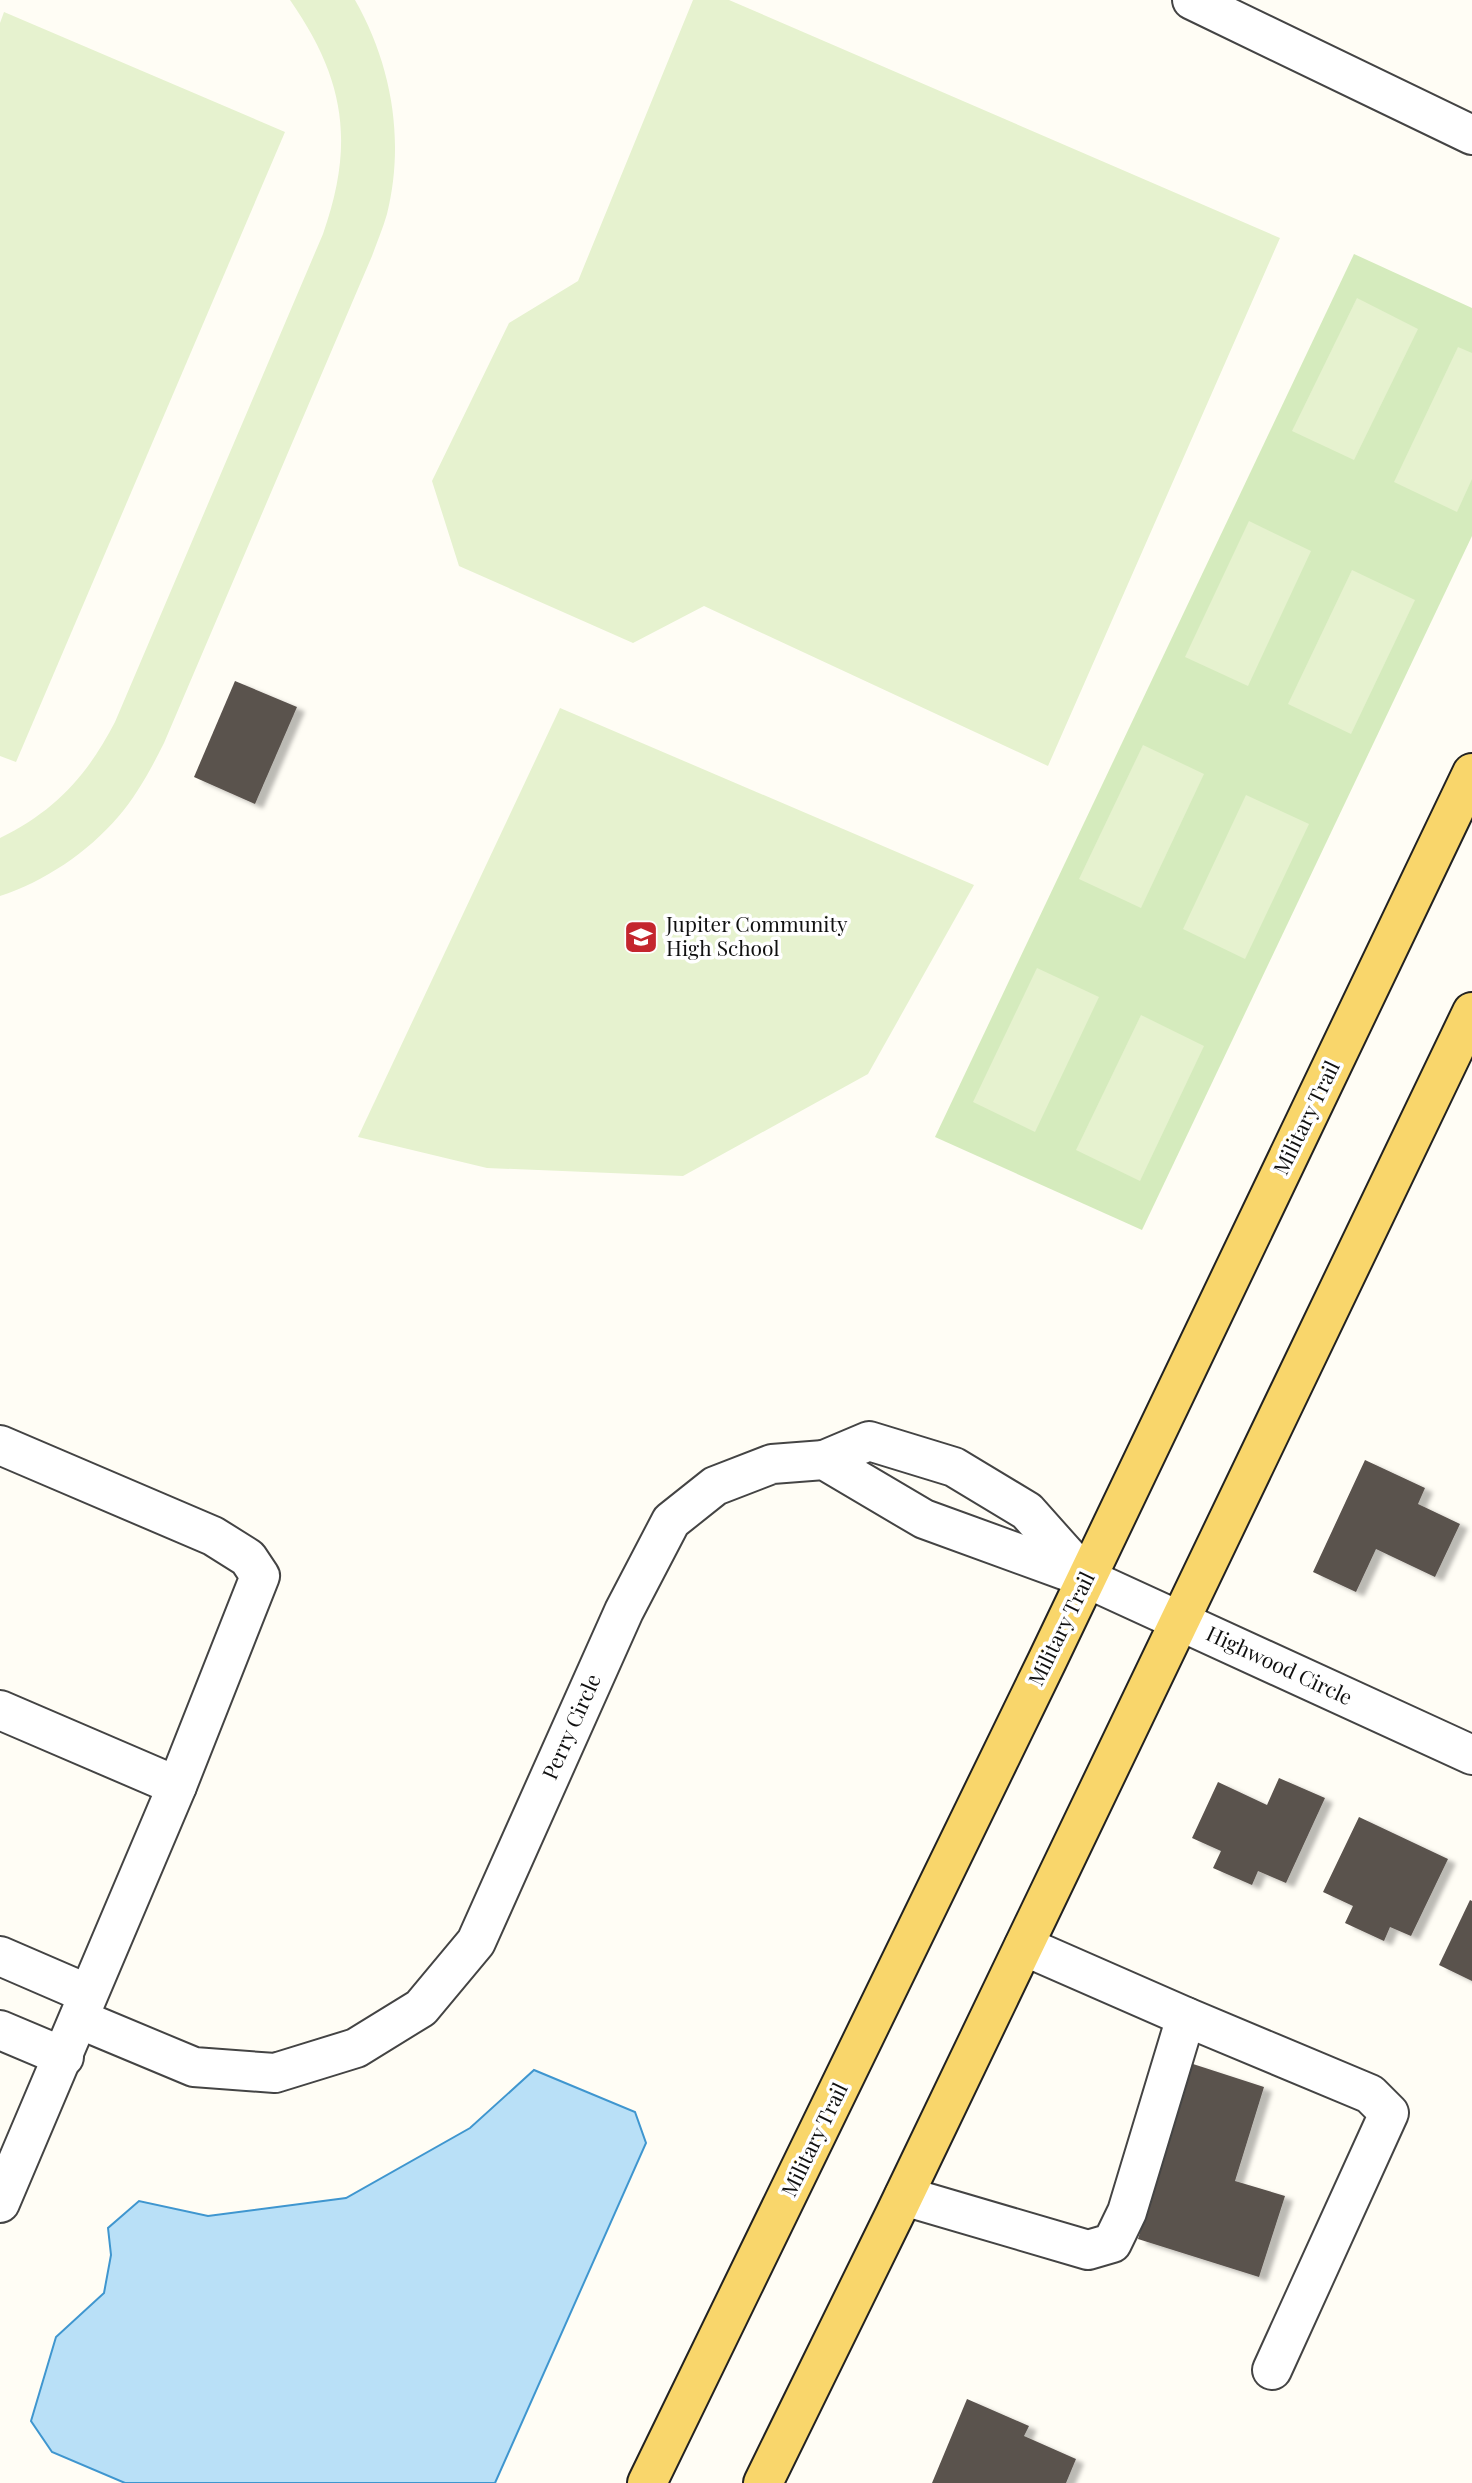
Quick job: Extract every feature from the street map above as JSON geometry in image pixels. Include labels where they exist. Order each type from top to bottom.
[{"type":"main road","name":"Military Trail","points":[[647,2483],[1086,1578],[1472,773]]},
{"type":"main road","points":[[763,2483],[1467,1034]]},
{"type":"street","points":[[1192,0],[1472,135]]},
{"type":"street","name":"Perry Circle","points":[[0,1956],[194,2067],[275,2073],[356,2048],[421,2008],[476,1942],[624,1611],[671,1521],[715,1486],[772,1464],[824,1460],[869,1441],[954,1466],[1027,1511],[1086,1578]]},
{"type":"street","points":[[0,1445],[213,1536],[248,1558],[260,1576],[177,1786],[0,2203]]},
{"type":"street","points":[[824,1460],[924,1519],[1086,1578]]},
{"type":"street","name":"Highwood Circle","points":[[1086,1578],[1472,1755]]},
{"type":"street","points":[[0,1710],[177,1786]]},
{"type":"street","points":[[1024,1946],[1370,2094],[1389,2113],[1272,2370]]},
{"type":"street","points":[[904,2196],[1088,2250],[1112,2243],[1127,2212],[1186,2017]]},
{"type":"street","points":[[0,2031],[64,2057]]},
{"type":"green space","points":[[290,0],[355,0],[368,25],[386,77],[395,131],[392,187],[385,219],[372,256],[164,743],[149,772],[125,809],[79,854],[33,883],[0,896],[0,838],[37,816],[68,790],[93,759],[115,722],[323,234],[339,170],[339,112],[323,57]]},
{"type":"green space","points":[[693,0],[729,0],[1280,238],[1048,766],[704,606],[633,643],[459,566],[432,481],[509,323],[578,281]]},
{"type":"green space","points":[[4,12],[285,132],[16,762],[0,756],[0,23]]},
{"type":"green space","points":[[1354,254],[1472,308],[1472,536],[1142,1230],[935,1137]]},
{"type":"green space","points":[[1357,298],[1418,329],[1354,460],[1292,431]]},
{"type":"green space","points":[[1458,347],[1472,353],[1472,479],[1457,512],[1394,482]]},
{"type":"green space","points":[[1249,521],[1311,551],[1248,686],[1185,657]]},
{"type":"green space","points":[[1352,570],[1415,600],[1351,734],[1288,704]]},
{"type":"green space","points":[[560,708],[974,885],[868,1074],[683,1176],[487,1168],[358,1137]]},
{"type":"green space","points":[[1143,745],[1204,774],[1141,908],[1079,879]]},
{"type":"green space","points":[[1246,795],[1309,824],[1245,959],[1183,929]]},
{"type":"green space","points":[[1037,968],[1099,997],[1035,1132],[973,1102]]},
{"type":"green space","points":[[1141,1015],[1204,1046],[1140,1181],[1076,1150]]},
{"type":"water","points":[[534,2070],[635,2112],[646,2143],[495,2483],[125,2483],[52,2452],[31,2421],[56,2337],[104,2293],[111,2255],[108,2228],[139,2201],[208,2216],[346,2198],[470,2128]]},
{"type":"building","points":[[235,681],[297,707],[255,804],[194,777]]},
{"type":"building","points":[[1365,1460],[1425,1488],[1418,1504],[1460,1524],[1435,1577],[1376,1549],[1356,1592],[1313,1572]]},
{"type":"building","points":[[1279,1778],[1325,1798],[1286,1883],[1258,1871],[1252,1885],[1213,1868],[1221,1851],[1192,1838],[1218,1782],[1267,1805]]},
{"type":"building","points":[[1359,1817],[1448,1859],[1411,1936],[1390,1927],[1384,1941],[1345,1923],[1353,1906],[1323,1892]]},
{"type":"building","points":[[1470,1900],[1472,1901],[1472,1981],[1439,1965]]},
{"type":"building","points":[[1193,2064],[1264,2087],[1235,2181],[1285,2196],[1259,2277],[1138,2239]]},
{"type":"building","points":[[967,2399],[1029,2426],[1024,2436],[1076,2459],[1066,2483],[932,2483]]},
{"type":"place","name":"Jupiter Community High School","points":[[641,937]]}]
